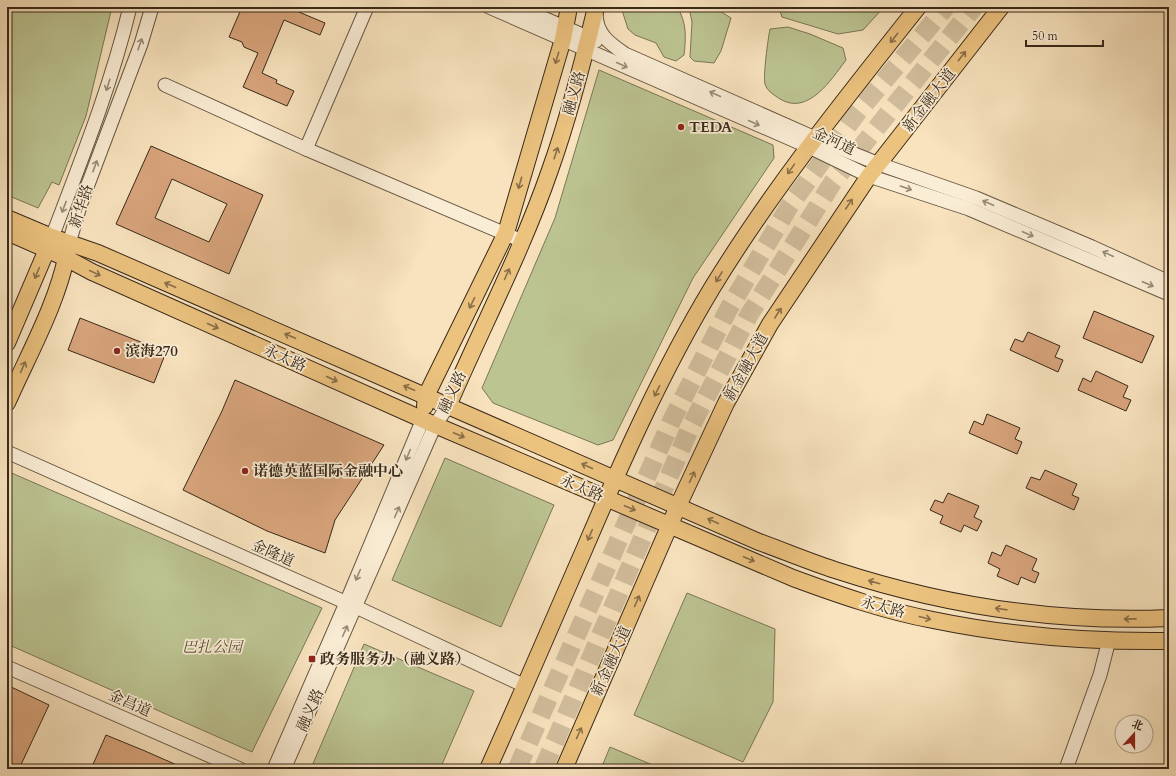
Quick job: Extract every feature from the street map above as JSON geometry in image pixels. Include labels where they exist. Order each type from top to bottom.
[{"type":"main road","name":"融义路","points":[[429,422],[426,396],[506,233],[566,32],[569,7]]},
{"type":"main road","name":"融义路","points":[[448,406],[522,241],[553,163],[588,44],[596,7]]},
{"type":"main road","points":[[488,769],[615,478],[674,356],[711,290],[748,232],[812,142],[918,7]]},
{"type":"main road","name":"新金融大道","points":[[564,769],[667,529],[726,403],[770,324],[874,170],[1001,7]]},
{"type":"main road","points":[[7,218],[25,233]]},
{"type":"main road","points":[[7,232],[25,233]]},
{"type":"main road","name":"永太路","points":[[25,233],[68,250],[105,256],[759,542],[835,570],[933,597],[968,604],[1044,615],[1116,619],[1169,618]]},
{"type":"main road","name":"新华路","points":[[7,343],[50,243]]},
{"type":"main road","name":"永太路","points":[[68,250],[92,272],[429,422],[606,498],[667,529],[844,597],[932,620],[968,626],[1046,636],[1110,640],[1169,641]]},
{"type":"main road","name":"新华路","points":[[7,403],[55,297],[68,250]]},
{"type":"main road","points":[[462,373],[460,388],[465,405],[469,411],[483,421]]},
{"type":"main road","points":[[649,493],[661,502],[664,508],[667,529]]},
{"type":"street","name":"新华路","points":[[50,243],[94,127],[114,65],[130,7]]},
{"type":"street","name":"新华路","points":[[68,250],[84,196],[141,44],[152,7]]},
{"type":"street","points":[[306,148],[367,7]]},
{"type":"street","points":[[489,7],[551,32],[566,32],[586,23],[596,7]]},
{"type":"street","name":"金河道","points":[[518,7],[588,44],[874,170],[1169,294]]},
{"type":"street","points":[[596,7],[597,20],[601,33],[612,45],[625,54],[812,142]]},
{"type":"street","name":"金河道","points":[[588,44],[625,54]]},
{"type":"street","points":[[165,84],[306,148],[522,241]]},
{"type":"street","name":"金河道","points":[[874,170],[976,198],[1092,246],[1169,282]]},
{"type":"street","name":"融义路","points":[[284,769],[351,605],[429,422],[448,406]]},
{"type":"street","name":"金隆道","points":[[7,452],[351,605],[525,686]]},
{"type":"street","name":"融义路","points":[[274,769],[351,605]]},
{"type":"street","points":[[1066,769],[1100,674],[1110,640]]},
{"type":"street","name":"金昌道","points":[[7,667],[240,769]]},
{"type":"street","name":"金昌道","points":[[7,672],[228,769]]},
{"type":"green space","points":[[7,7],[112,7],[86,116],[59,185],[52,182],[38,208],[7,195]]},
{"type":"green space","points":[[621,7],[677,7],[683,18],[684,24],[684,55],[676,61],[664,57],[656,43],[635,35],[628,29]]},
{"type":"green space","points":[[689,7],[715,8],[731,18],[721,51],[714,63],[694,61],[690,57],[692,22]]},
{"type":"green space","points":[[782,7],[884,7],[863,30],[838,34],[782,17],[780,11]]},
{"type":"green space","points":[[788,27],[810,34],[843,48],[846,60],[826,86],[809,99],[800,103],[790,103],[780,99],[769,91],[765,84],[765,65],[770,29]]},
{"type":"green space","points":[[599,70],[773,145],[774,158],[693,278],[613,440],[598,445],[493,403],[482,388],[555,218]]},
{"type":"green space","points":[[445,458],[554,505],[501,627],[392,580]]},
{"type":"green space","name":"巴扎公园","points":[[7,471],[322,608],[252,752],[7,644]]},
{"type":"green space","points":[[687,593],[775,629],[773,702],[743,762],[634,715]]},
{"type":"green space","points":[[364,644],[474,691],[440,769],[320,769],[312,766]]},
{"type":"green space","points":[[610,747],[662,769],[601,769]]},
{"type":"building","points":[[242,7],[287,7],[325,23],[320,35],[284,20],[262,73],[277,80],[276,83],[294,91],[287,106],[243,87],[258,53],[244,47],[242,42],[229,37]]},
{"type":"building","points":[[151,146],[263,195],[229,274],[116,224]],"holes":[[[172,179],[227,204],[209,242],[155,218]]]},
{"type":"building","points":[[1094,311],[1154,336],[1142,363],[1083,338]]},
{"type":"building","name":"滨海270","points":[[80,318],[166,352],[154,383],[68,350]]},
{"type":"building","points":[[1028,332],[1060,346],[1055,357],[1063,360],[1058,372],[1010,350],[1015,339],[1023,342]]},
{"type":"building","points":[[1096,371],[1128,386],[1123,397],[1131,400],[1126,411],[1078,390],[1083,378],[1091,382]]},
{"type":"building","points":[[235,380],[384,445],[335,520],[325,553],[267,531],[183,490],[222,411]]},
{"type":"building","points":[[987,414],[1020,428],[1015,439],[1022,442],[1017,454],[969,433],[974,421],[983,425]]},
{"type":"building","points":[[1045,470],[1077,484],[1072,495],[1079,498],[1074,510],[1026,488],[1031,477],[1040,480]]},
{"type":"building","points":[[948,493],[979,506],[974,517],[982,521],[977,531],[964,525],[961,532],[940,523],[943,516],[930,510],[935,500],[943,503]]},
{"type":"building","points":[[1006,545],[1037,559],[1032,570],[1039,573],[1035,583],[1021,577],[1018,585],[997,576],[1000,569],[988,563],[992,552],[1001,556]]},
{"type":"building","points":[[7,685],[49,705],[19,769],[7,769]]},
{"type":"building","points":[[106,735],[145,751],[186,769],[91,769]]},
{"type":"tunnel","points":[[517,769],[672,420],[728,310],[790,205],[857,113],[946,7]]},
{"type":"tunnel","points":[[543,769],[690,428],[749,315],[833,182],[974,7]]},
{"type":"place","name":"TEDA","points":[[681,127]]},
{"type":"place","name":"滨海270","points":[[117,351]]},
{"type":"place","name":"诺德英蓝国际金融中心","points":[[245,471]]},
{"type":"place","name":"政务服务办（融义路）","points":[[312,659]]}]
